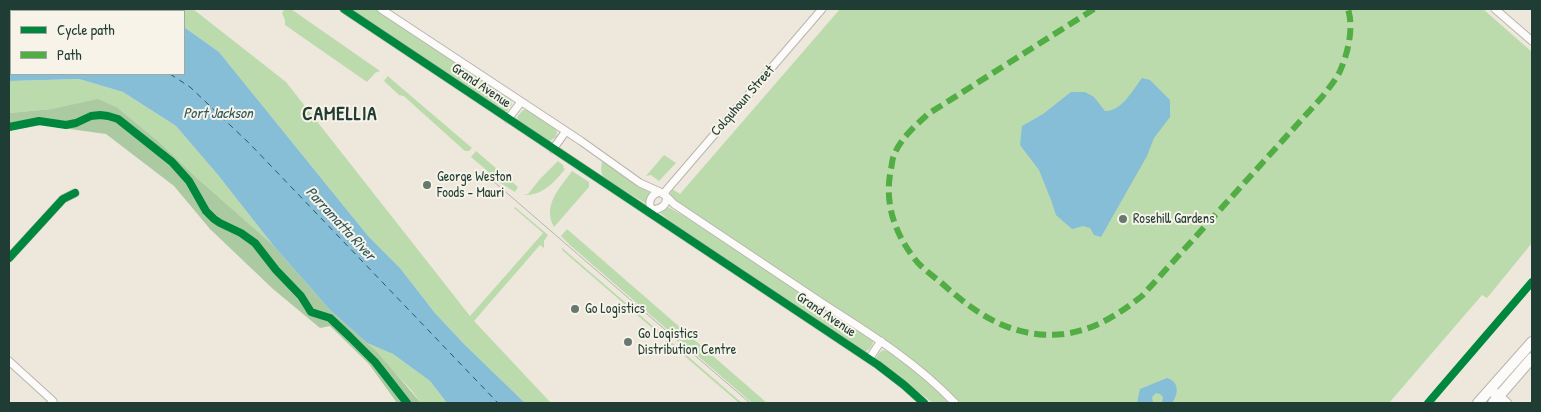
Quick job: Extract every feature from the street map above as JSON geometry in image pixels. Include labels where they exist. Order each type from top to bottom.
[{"type":"main road","points":[[1478,403],[1532,342]]},
{"type":"main road","points":[[1490,390],[1500,401],[1532,358]]},
{"type":"street","name":"Grand Avenue","points":[[344,9],[868,359],[904,385],[924,403]]},
{"type":"street","name":"Grand Avenue","points":[[381,9],[644,185],[663,194],[674,204],[736,246],[881,341],[916,366],[955,403]]},
{"type":"street","name":"Colquhoun Street","points":[[663,194],[822,9]]},
{"type":"street","points":[[1495,9],[1532,41]]},
{"type":"street","points":[[508,119],[521,102]]},
{"type":"street","points":[[553,149],[566,131]]},
{"type":"street","name":"Grand Avenue","points":[[605,184],[652,210],[686,236]]},
{"type":"street","points":[[9,258],[64,199],[75,193]]},
{"type":"street","points":[[655,194],[663,194],[667,200],[664,205],[659,209],[652,210],[650,200],[655,194]]},
{"type":"street","points":[[868,359],[881,341]]},
{"type":"street","points":[[9,361],[53,401],[52,403]]},
{"type":"green space","points":[[158,9],[193,9],[286,82],[470,316],[543,233],[514,208],[548,235],[544,241],[544,248],[540,245],[474,321],[551,403],[525,403],[465,345],[435,313],[400,268],[369,237],[219,52],[185,28],[185,10]]},
{"type":"green space","points":[[283,9],[291,9],[380,71],[375,73],[367,82],[285,25]]},
{"type":"green space","points":[[350,9],[376,9],[509,97],[512,104],[507,111],[502,111]]},
{"type":"green space","name":"Rosehill Gardens","points":[[840,9],[1483,9],[1532,52],[1532,243],[1487,298],[1482,295],[1389,403],[960,403],[915,362],[670,195],[672,189],[680,194]]},
{"type":"green space","points":[[388,76],[472,148],[469,151],[465,151],[404,96],[399,95],[384,81]]},
{"type":"green space","points":[[79,79],[123,92],[176,126],[218,175],[273,245],[159,142],[118,108],[52,109],[9,113],[9,81]]},
{"type":"green space","points":[[98,99],[118,108],[159,142],[273,245],[330,310],[377,352],[421,403],[397,403],[369,364],[330,326],[320,328],[273,289],[210,229],[174,186],[106,134],[41,125],[9,131],[9,113],[52,109]]},
{"type":"green space","points":[[523,110],[528,110],[555,128],[557,132],[556,137],[550,141],[546,140],[519,122],[517,117]]},
{"type":"green space","points":[[476,151],[518,187],[515,192],[497,181],[471,157]]},
{"type":"green space","points":[[664,155],[676,163],[659,181],[651,175],[646,176]]},
{"type":"green space","points":[[558,161],[565,169],[552,184],[542,191],[530,195],[523,195],[528,194]]},
{"type":"green space","points":[[602,161],[618,169],[650,193],[645,203],[605,179],[601,168]]},
{"type":"green space","points":[[572,171],[589,182],[589,187],[554,227],[551,219],[551,204],[558,190]]},
{"type":"green space","points":[[668,207],[873,341],[872,346],[865,352],[684,232],[659,212]]},
{"type":"green space","points":[[567,229],[767,403],[752,403],[571,246],[561,236]]},
{"type":"green space","points":[[561,247],[742,403],[739,403],[563,251]]},
{"type":"green space","points":[[367,343],[393,354],[430,381],[447,403],[421,403]]},
{"type":"green space","points":[[883,350],[908,365],[949,403],[933,403],[879,363],[876,358]]},
{"type":"water","name":"Port Jackson","points":[[185,28],[219,52],[369,237],[400,268],[435,313],[525,403],[447,403],[430,381],[393,354],[367,343],[330,310],[273,245],[218,175],[176,126],[123,92],[79,79],[9,81],[9,36],[10,75],[185,75]]},
{"type":"water","points":[[1142,78],[1150,80],[1170,100],[1170,117],[1154,138],[1147,156],[1101,237],[1094,235],[1090,228],[1083,226],[1072,229],[1056,215],[1039,170],[1020,145],[1022,126],[1043,114],[1071,92],[1085,92],[1094,97],[1105,111],[1116,108],[1126,99]]},
{"type":"water","points":[[1167,378],[1174,382],[1177,388],[1176,396],[1172,403],[1162,403],[1163,397],[1156,393],[1152,397],[1153,403],[1137,403],[1140,389]]},
{"type":"ferry route","points":[[172,75],[190,87],[250,144],[498,403]]},
{"type":"tram line","points":[[493,181],[750,403]]},
{"type":"marked path","points":[[1094,9],[928,114],[904,138],[892,160],[889,181],[892,216],[901,238],[917,262],[958,297],[985,316],[1014,329],[1030,333],[1046,335],[1064,334],[1086,329],[1115,315],[1142,296],[1322,97],[1334,81],[1343,64],[1348,48],[1350,32],[1348,9]]},
{"type":"cycle path","points":[[344,9],[878,365],[924,403]]},
{"type":"cycle path","points":[[9,127],[39,121],[66,125],[76,123],[91,116],[100,115],[118,119],[172,162],[189,181],[206,211],[214,219],[241,233],[255,243],[276,270],[301,296],[311,312],[330,318],[375,362],[407,403]]},
{"type":"cycle path","points":[[9,258],[63,199],[75,193]]},
{"type":"cycle path","points":[[1428,403],[1532,282]]},
{"type":"place","name":"George Weston Foods - Mauri","points":[[427,185]]},
{"type":"place","name":"Rosehill Gardens","points":[[1123,219]]},
{"type":"place","name":"Go Logistics","points":[[575,309]]},
{"type":"place","name":"Go Logistics Distribution Centre","points":[[628,342]]},
{"type":"district","name":"CAMELLIA","points":[[340,115]]},
{"type":"water label","name":"Parramatta River","points":[[340,224]]}]
